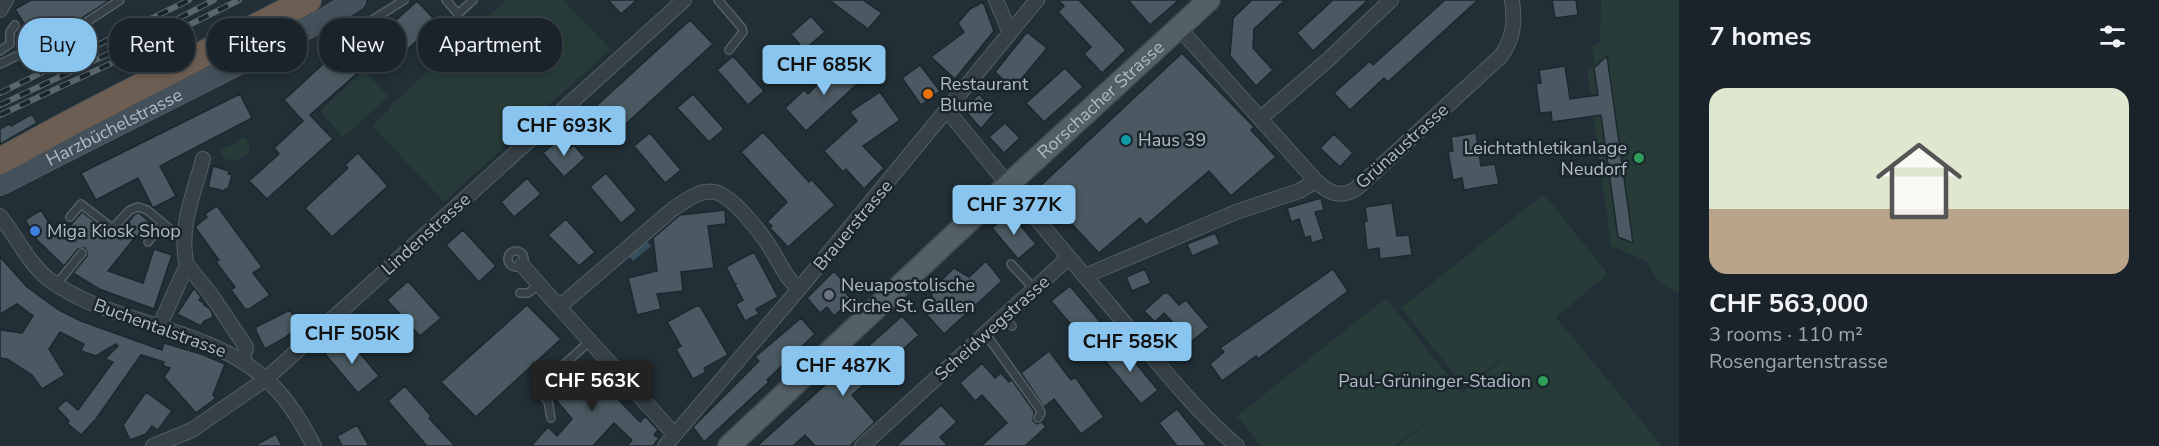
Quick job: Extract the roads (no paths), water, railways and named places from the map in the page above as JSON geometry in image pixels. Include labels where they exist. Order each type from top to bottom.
[{"type":"highway","points":[[0,161],[308,0]]},
{"type":"main road","name":"Rorschacher Strasse","points":[[729,446],[1209,0]]},
{"type":"street","points":[[0,10],[6,0]]},
{"type":"street","name":"Harzbüchelstrasse","points":[[0,185],[262,61],[355,0]]},
{"type":"street","name":"Lindenstrasse","points":[[153,446],[192,430],[266,379],[684,0]]},
{"type":"street","points":[[996,0],[1010,33]]},
{"type":"street","name":"Brauerstrasse","points":[[665,446],[800,289],[1037,0]]},
{"type":"street","points":[[1261,118],[1329,59],[1391,0]]},
{"type":"street","name":"Grünaustrasse","points":[[1179,28],[1316,181],[1330,192],[1340,195],[1352,191],[1494,63],[1507,48],[1514,29],[1512,0]]},
{"type":"street","points":[[947,111],[1068,258],[1168,374],[1221,433],[1237,446]]},
{"type":"street","points":[[203,159],[183,233],[183,250],[188,265],[246,347],[243,361]]},
{"type":"street","points":[[1084,276],[1236,212],[1299,191],[1316,181]]},
{"type":"street","points":[[559,307],[673,209],[688,198],[705,192],[716,192],[733,203],[768,244],[792,283],[800,289]]},
{"type":"street","name":"Buchentalstrasse","points":[[0,216],[42,273],[56,285],[92,304],[201,340],[243,361],[266,379],[290,407],[314,446]]},
{"type":"street","name":"Scheidwegstrasse","points":[[862,446],[985,333],[1008,321],[1034,289],[1068,258]]},
{"type":"street","points":[[159,327],[188,265]]},
{"type":"street","points":[[522,265],[674,434]]},
{"type":"lane","points":[[0,64],[85,23],[120,0]]},
{"type":"lane","points":[[335,12],[340,19],[353,27],[366,24],[404,0]]},
{"type":"lane","points":[[446,0],[458,14],[473,0]]},
{"type":"lane","points":[[718,0],[743,32],[729,50]]},
{"type":"lane","points":[[0,51],[10,44],[10,32],[15,25]]},
{"type":"lane","points":[[70,218],[81,204],[121,235]]},
{"type":"lane","points":[[113,228],[130,210],[138,207],[147,210],[171,230],[183,233]]},
{"type":"lane","points":[[148,242],[162,223]]},
{"type":"lane","points":[[56,285],[82,252]]},
{"type":"lane","points":[[1011,264],[1034,289]]},
{"type":"lane","points":[[520,292],[528,293],[539,285]]},
{"type":"lane","points":[[985,333],[1039,408],[1041,413],[1038,417]]},
{"type":"lane","points":[[550,418],[548,401],[537,389],[590,341]]},
{"type":"water","points":[[645,239],[651,246],[633,261],[627,254]]},
{"type":"railway","points":[[0,93],[189,0]]},
{"type":"railway","points":[[0,105],[125,46],[214,0]]},
{"type":"railway","points":[[0,115],[129,55],[239,0]]},
{"type":"place","name":"Restaurant Blume","points":[[928,94]]},
{"type":"place","name":"Haus 39","points":[[1126,140]]},
{"type":"place","name":"Leichtathletikanlage Neudorf","points":[[1639,158]]},
{"type":"place","name":"Miga Kiosk Shop","points":[[35,231]]},
{"type":"place","name":"Neuapostolische Kirche St. Gallen","points":[[829,295]]},
{"type":"place","name":"Paul-Grüninger-Stadion","points":[[1543,381]]}]
